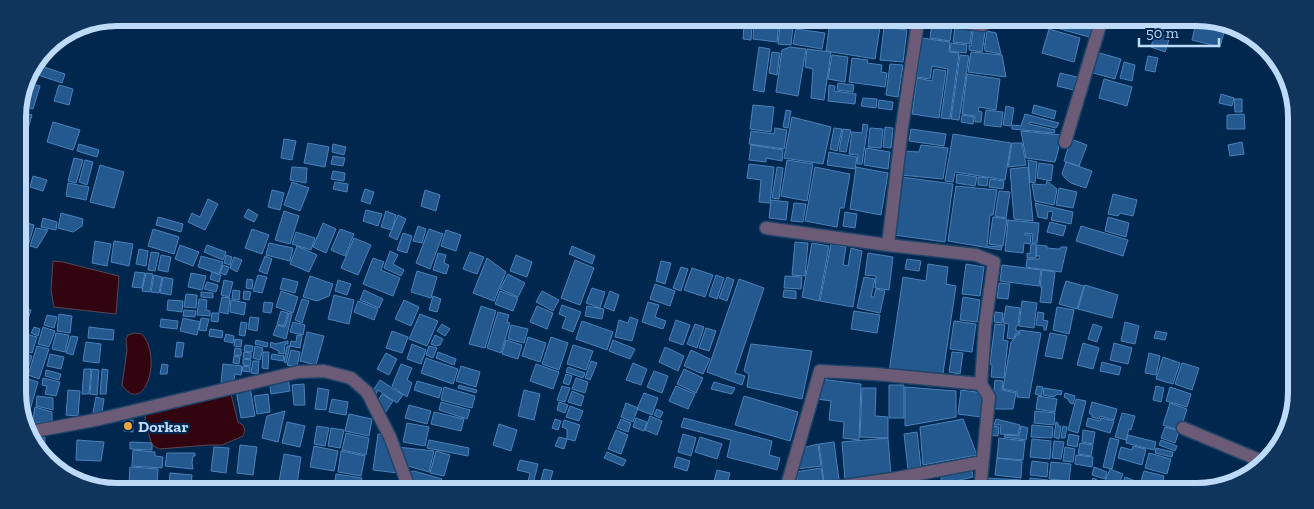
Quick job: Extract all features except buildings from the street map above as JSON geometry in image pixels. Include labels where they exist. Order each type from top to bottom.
[{"type":"street","points":[[888,245],[902,127],[917,26]]},
{"type":"street","points":[[1065,142],[1100,26]]},
{"type":"street","points":[[766,228],[976,255],[994,262],[985,326],[981,384],[988,397],[980,483]]},
{"type":"street","points":[[36,431],[100,419],[298,372],[324,371],[351,378],[367,392],[390,437],[407,483]]},
{"type":"street","points":[[788,483],[820,371],[876,374],[981,384]]},
{"type":"street","points":[[1183,428],[1257,459]]},
{"type":"street","points":[[865,483],[982,462]]},
{"type":"shaded area","points":[[53,261],[119,276],[116,314],[54,307],[51,290]]},
{"type":"shaded area","points":[[142,334],[148,344],[151,357],[151,369],[148,380],[144,389],[137,394],[130,393],[122,385],[127,350],[126,339],[128,335]]},
{"type":"shaded area","points":[[230,390],[238,422],[243,425],[245,431],[243,436],[222,445],[159,449],[152,445],[145,414]]},
{"type":"place","name":"Dorkar","points":[[128,426]]}]
